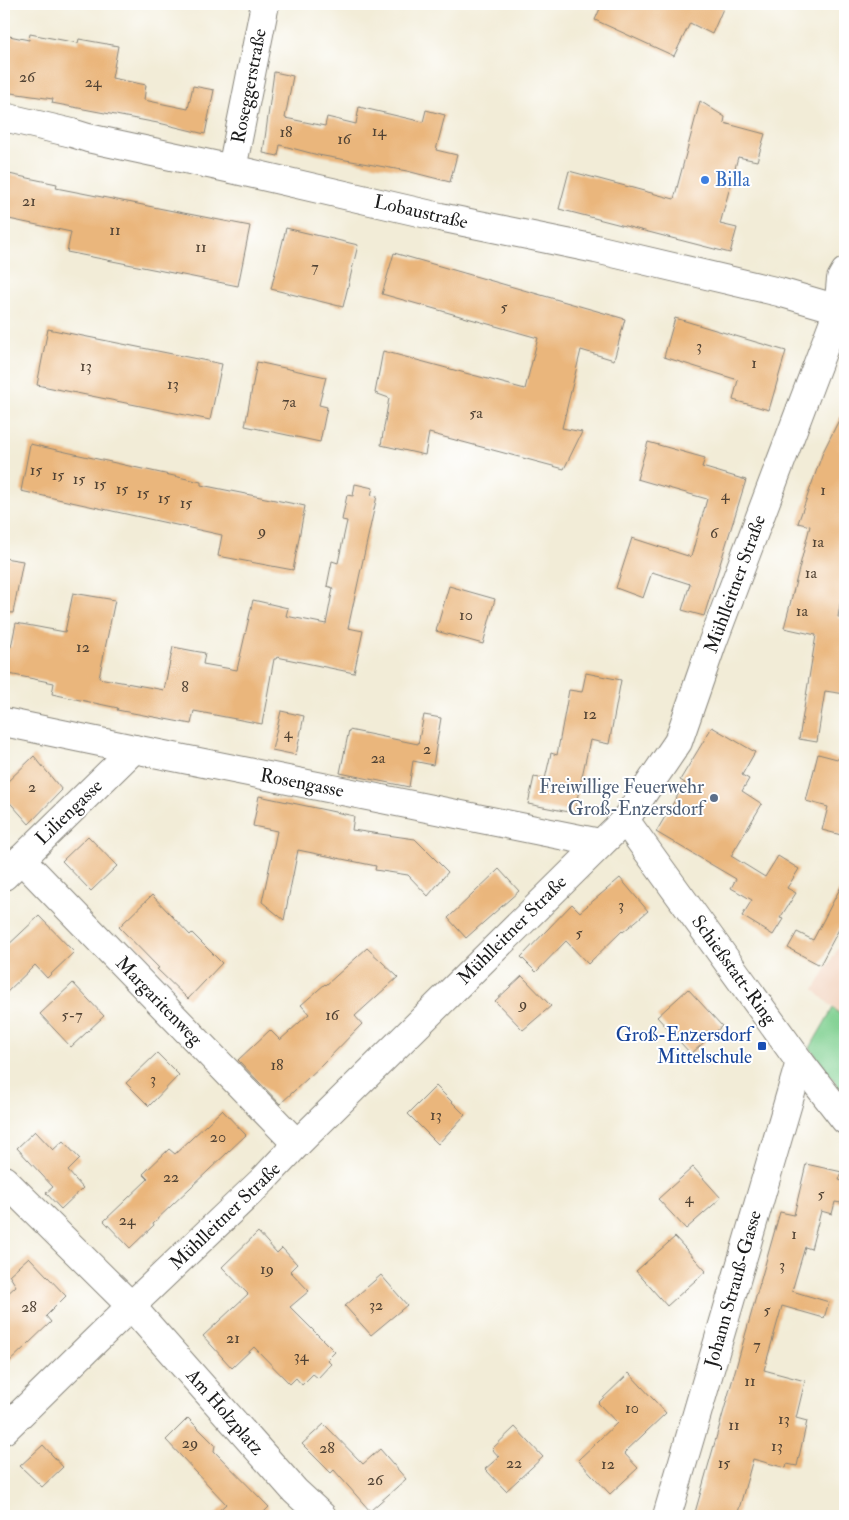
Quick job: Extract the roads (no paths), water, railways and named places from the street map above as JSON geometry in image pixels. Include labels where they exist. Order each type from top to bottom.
[{"type":"street","name":"Roseggerstraße","points":[[232,168],[265,4]]},
{"type":"street","name":"Lobaustraße","points":[[4,117],[88,138],[232,168],[432,215],[596,249],[843,307]]},
{"type":"street","name":"Mühlleitner Straße","points":[[4,1430],[263,1180],[297,1144],[625,820],[678,742],[712,644],[843,307],[841,279],[845,272]]},
{"type":"street","name":"Rosengasse","points":[[4,722],[600,843]]},
{"type":"street","name":"Liliengasse","points":[[12,867],[134,749]]},
{"type":"street","name":"Schießstatt-Ring","points":[[625,820],[800,1062],[845,1120]]},
{"type":"street","name":"Margaritenweg","points":[[12,867],[297,1144]]},
{"type":"street","name":"Johann Strauß-Gasse","points":[[667,1516],[800,1062]]},
{"type":"street","name":"Am Holzplatz","points":[[4,1180],[131,1306],[295,1491],[322,1516]]},
{"type":"place","name":"Billa","points":[[705,180]]},
{"type":"place","name":"Freiwillige Feuerwehr Groß-Enzersdorf","points":[[714,798]]},
{"type":"place","name":"Groß-Enzersdorf Mittelschule","points":[[762,1046]]}]
